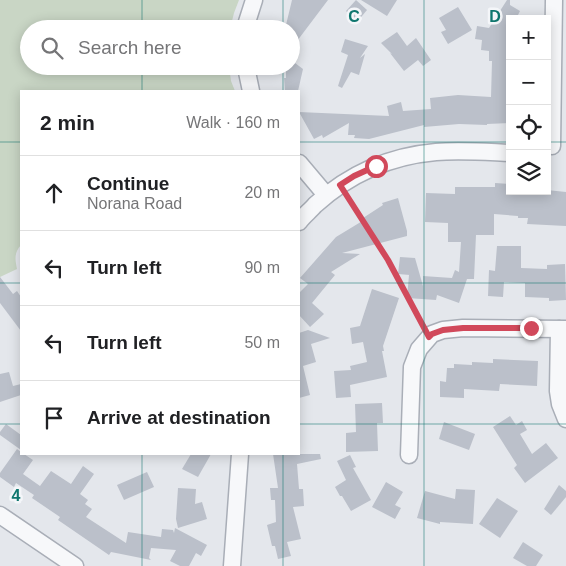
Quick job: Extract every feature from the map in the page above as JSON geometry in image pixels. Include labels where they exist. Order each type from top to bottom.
[{"type":"street","points":[[248,20],[254,0]]},
{"type":"street","points":[[554,0],[555,148]]},
{"type":"street","points":[[248,75],[251,90]]},
{"type":"street","points":[[300,221],[326,195],[340,185],[354,176],[389,161],[437,152],[506,153]]},
{"type":"street","points":[[300,163],[326,195]]},
{"type":"street","points":[[409,455],[412,367],[419,349],[429,337],[443,330],[463,328],[562,329],[558,391],[560,404],[566,419]]},
{"type":"street","points":[[232,566],[240,455]]},
{"type":"street","points":[[0,515],[75,566]]},
{"type":"path","points":[[340,185],[388,260],[429,337]]},
{"type":"green space","points":[[0,0],[239,0],[232,20],[20,20],[20,75],[230,75],[235,90],[20,90],[20,246],[16,256],[17,269],[0,277]]},
{"type":"building","points":[[292,0],[328,0],[300,37],[300,20],[287,20]]},
{"type":"building","points":[[356,0],[367,10],[357,22],[346,11]]},
{"type":"building","points":[[361,0],[397,0],[387,16]]},
{"type":"building","points":[[507,0],[510,0],[510,5],[520,11],[518,15],[506,15],[506,123],[424,127],[424,125],[369,139],[354,138],[355,135],[348,135],[349,123],[323,138],[322,135],[314,139],[300,112],[389,116],[387,106],[401,102],[403,111],[431,109],[430,98],[458,95],[491,97],[492,61],[489,61],[489,51],[481,50],[482,40],[475,39],[477,26],[489,28]]},
{"type":"building","points":[[458,7],[472,30],[448,44],[441,32],[446,30],[439,18]]},
{"type":"building","points":[[397,32],[407,46],[416,38],[431,60],[423,66],[418,60],[404,71],[390,53],[392,54],[381,43]]},
{"type":"building","points":[[345,39],[368,46],[360,58],[365,54],[359,75],[351,72],[342,88],[338,86],[348,55],[341,52]]},
{"type":"building","points":[[300,67],[303,69],[298,90],[285,90],[284,78],[286,78],[286,75],[300,75]]},
{"type":"building","points":[[495,183],[506,184],[506,195],[551,195],[551,190],[566,192],[566,226],[527,224],[528,218],[494,214],[494,235],[476,235],[474,279],[467,279],[459,303],[437,295],[436,300],[407,298],[410,275],[398,274],[400,257],[415,258],[423,286],[423,276],[452,278],[455,270],[459,272],[461,242],[448,242],[448,223],[425,222],[426,193],[455,194],[455,187],[495,187]]},
{"type":"building","points":[[398,198],[407,236],[342,253],[360,254],[331,272],[335,275],[312,303],[324,314],[310,327],[300,316],[300,292],[308,284],[300,278],[336,237],[364,220],[363,218],[383,205],[382,203]]},
{"type":"building","points":[[497,246],[521,246],[521,268],[547,269],[547,265],[565,264],[566,300],[549,301],[549,298],[525,297],[525,283],[504,282],[503,297],[488,296],[489,270],[495,271]]},
{"type":"building","points":[[0,277],[13,294],[17,291],[20,296],[20,330],[0,303]]},
{"type":"building","points":[[372,289],[399,298],[383,346],[384,351],[382,351],[387,377],[350,385],[351,397],[336,398],[334,371],[351,370],[350,366],[367,362],[363,342],[352,344],[350,328],[360,326]]},
{"type":"building","points":[[308,330],[330,338],[311,344],[316,362],[303,366],[310,395],[300,398],[300,333]]},
{"type":"building","points":[[493,359],[538,361],[537,386],[500,384],[499,391],[464,389],[464,398],[440,397],[440,381],[446,382],[447,368],[454,368],[454,364],[472,365],[472,362],[493,363]]},
{"type":"building","points":[[9,372],[13,386],[20,384],[20,395],[0,402],[0,374]]},
{"type":"building","points":[[382,403],[383,423],[377,423],[378,451],[346,452],[346,433],[356,432],[355,404]]},
{"type":"building","points":[[510,416],[516,425],[522,421],[527,430],[520,434],[532,454],[546,443],[558,458],[525,483],[514,468],[517,465],[493,427]]},
{"type":"building","points":[[444,422],[475,434],[469,450],[439,439]]},
{"type":"building","points":[[6,424],[20,434],[20,449],[0,435]]},
{"type":"building","points":[[17,449],[20,451],[20,455],[26,455],[33,460],[23,474],[40,486],[51,471],[71,484],[83,466],[94,474],[80,494],[88,500],[85,504],[92,509],[86,517],[126,543],[128,532],[161,537],[162,529],[173,530],[174,533],[175,528],[207,545],[201,556],[196,553],[189,566],[180,566],[170,561],[176,550],[151,548],[149,558],[151,560],[111,552],[109,555],[58,520],[60,517],[32,498],[34,495],[16,483],[14,487],[0,477],[0,473]]},
{"type":"building","points":[[320,454],[321,459],[297,464],[299,489],[303,489],[304,506],[293,507],[301,539],[287,542],[291,556],[278,559],[275,546],[272,546],[267,525],[276,522],[275,500],[271,500],[270,488],[278,488],[273,455]]},
{"type":"building","points":[[190,455],[210,455],[198,477],[182,469]]},
{"type":"building","points":[[350,455],[356,467],[353,468],[371,500],[351,511],[335,487],[346,480],[337,461]]},
{"type":"building","points":[[147,472],[154,487],[124,500],[117,485]]},
{"type":"building","points":[[386,482],[403,492],[395,505],[401,508],[395,519],[372,507]]},
{"type":"building","points":[[559,485],[566,491],[566,497],[551,515],[544,509]]},
{"type":"building","points":[[178,488],[196,489],[195,504],[202,502],[207,519],[178,528],[176,519]]},
{"type":"building","points":[[456,489],[475,490],[473,524],[440,522],[440,524],[417,518],[425,491],[455,499]]},
{"type":"building","points":[[497,498],[518,511],[500,538],[479,524]]},
{"type":"building","points":[[523,542],[543,555],[536,566],[527,566],[513,558]]},
{"type":"route","points":[[376,166],[340,185],[388,260],[429,337],[443,330],[463,328],[531,328]]}]
